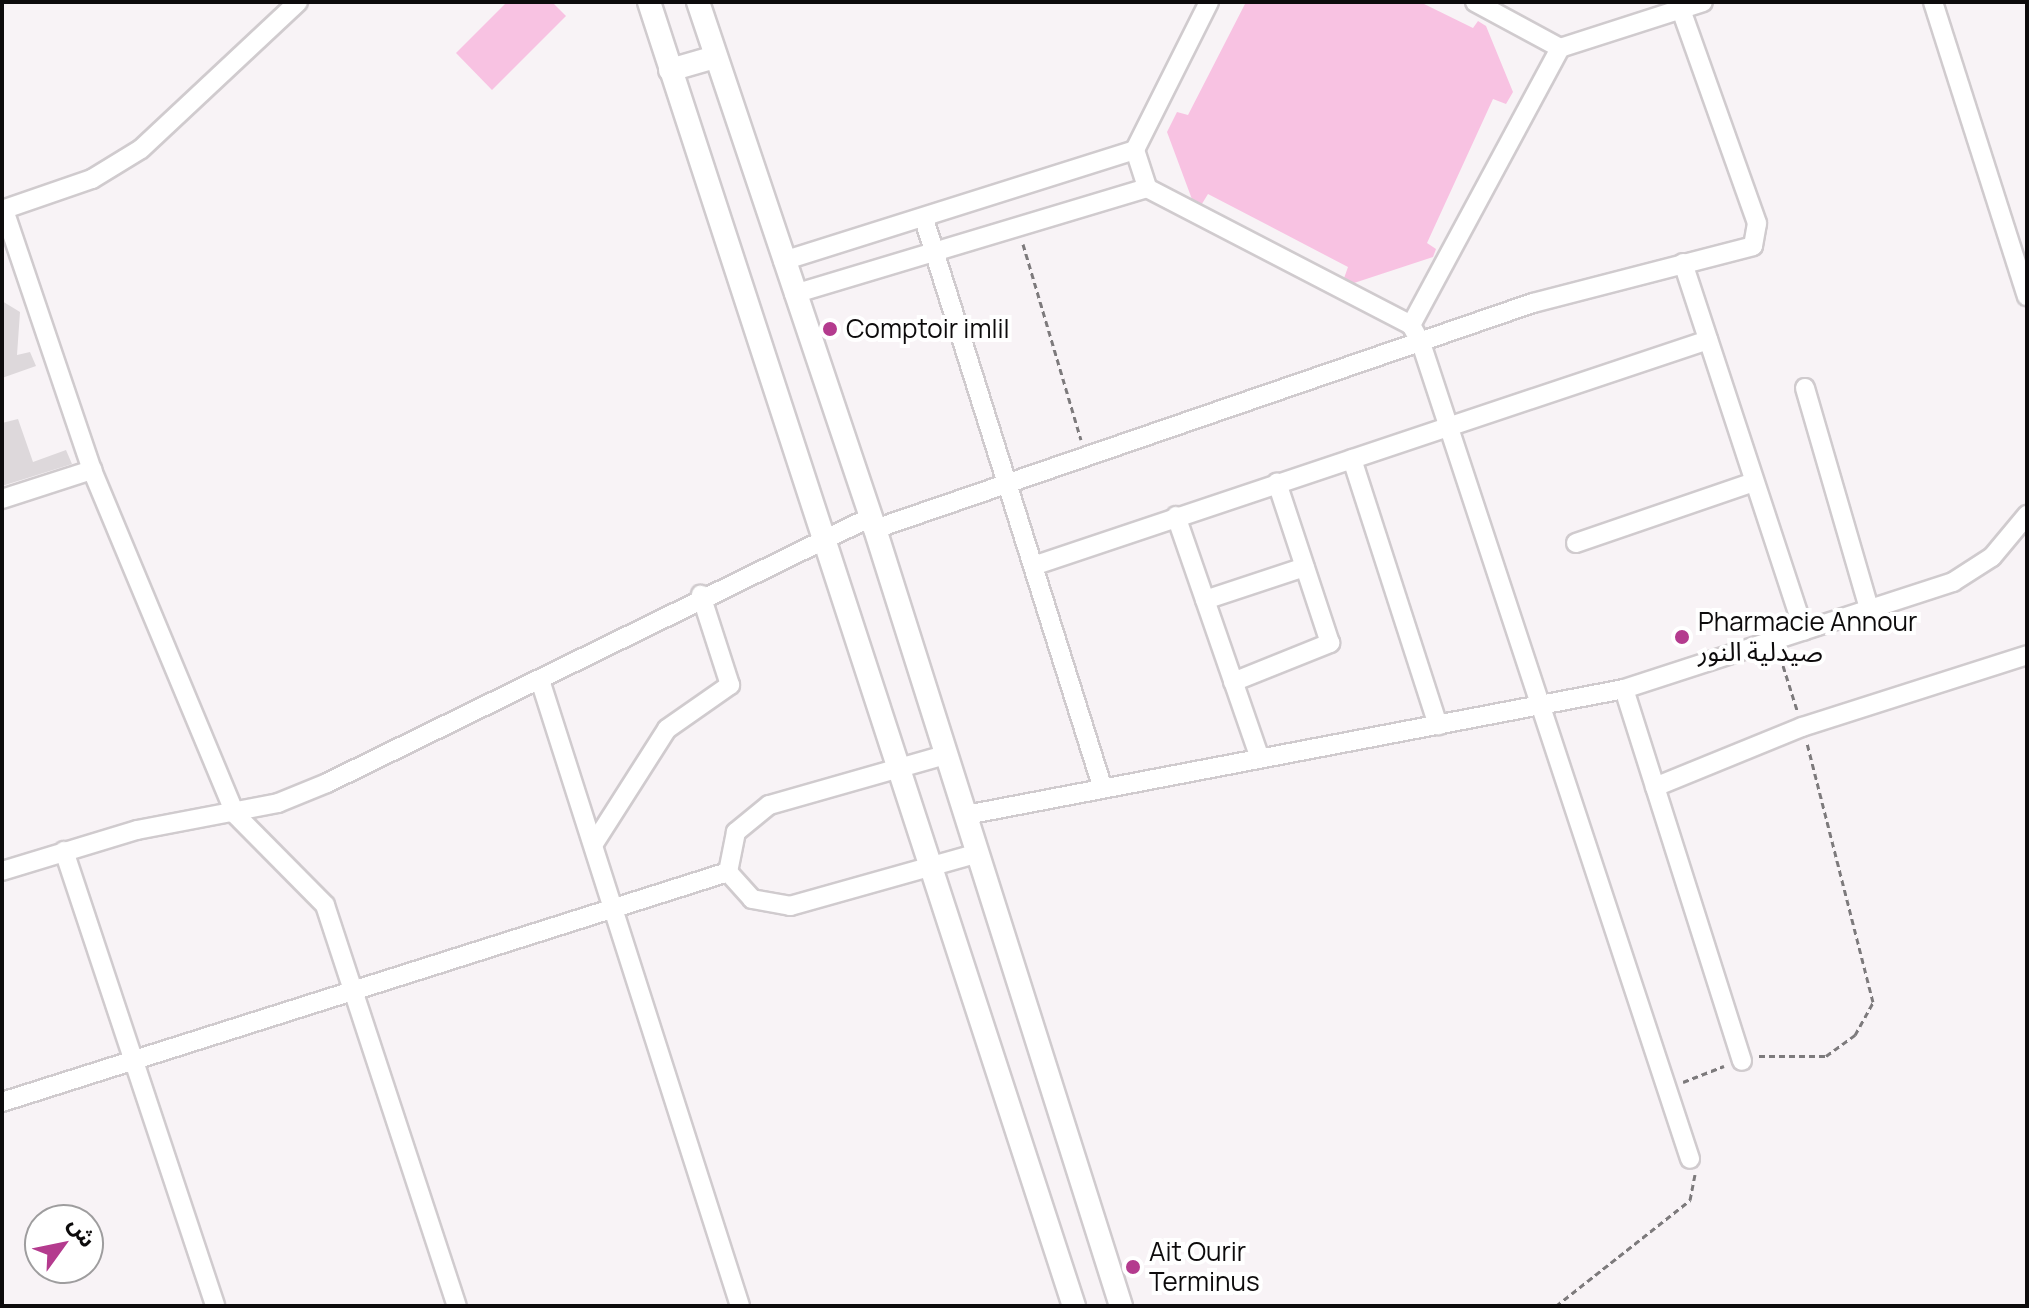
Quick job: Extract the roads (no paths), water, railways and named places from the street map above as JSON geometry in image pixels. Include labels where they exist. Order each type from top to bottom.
[{"type":"main road","points":[[649,2],[1074,1306]]},
{"type":"main road","points":[[698,2],[873,523],[1121,1306]]},
{"type":"main road","points":[[670,70],[715,57]]},
{"type":"street","points":[[298,2],[141,149],[92,179],[3,210],[92,470],[235,814],[325,905],[356,990],[457,1306]]},
{"type":"street","points":[[1147,188],[1135,150],[1209,2]]},
{"type":"street","points":[[1475,2],[1560,48]]},
{"type":"street","points":[[1411,325],[1560,48],[1703,2]]},
{"type":"street","points":[[1933,2],[2027,296]]},
{"type":"street","points":[[2,871],[137,830],[235,814],[278,803],[417,744],[701,595],[824,535],[873,523],[1007,480],[1533,303],[1753,246],[1758,236],[1681,9]]},
{"type":"street","points":[[783,261],[1135,150]]},
{"type":"street","points":[[794,294],[1147,188],[1411,325],[1421,343],[1690,1159]]},
{"type":"street","points":[[924,219],[932,253],[1007,480],[1102,786]]},
{"type":"street","points":[[1683,263],[1804,631]]},
{"type":"street","points":[[1033,566],[1708,340]]},
{"type":"street","points":[[1805,388],[1869,609]]},
{"type":"street","points":[[1352,459],[1438,725]]},
{"type":"street","points":[[2,499],[92,470]]},
{"type":"street","points":[[1576,543],[1754,482]]},
{"type":"street","points":[[1233,682],[1330,643],[1277,483]]},
{"type":"street","points":[[966,815],[1102,786],[1541,707],[1624,689],[1775,641],[1975,571],[2027,515]]},
{"type":"street","points":[[1176,516],[1260,758]]},
{"type":"street","points":[[1205,600],[1305,567]]},
{"type":"street","points":[[595,842],[667,729],[730,685],[701,595]]},
{"type":"street","points":[[1655,787],[1802,727],[2027,655]]},
{"type":"street","points":[[540,680],[616,907],[740,1306]]},
{"type":"street","points":[[1624,689],[1742,1061]]},
{"type":"street","points":[[728,872],[736,832],[769,805],[896,766],[945,755]]},
{"type":"street","points":[[64,851],[215,1306]]},
{"type":"street","points":[[728,872],[752,899],[790,906],[978,853]]},
{"type":"street","points":[[2,1102],[728,872]]},
{"type":"place","name":"Comptoir imlil","points":[[830,329]]},
{"type":"place","name":"Pharmacie Annour صيدلية النور","points":[[1682,637]]},
{"type":"place","name":"Ait Ourir Terminus","points":[[1133,1267]]}]
